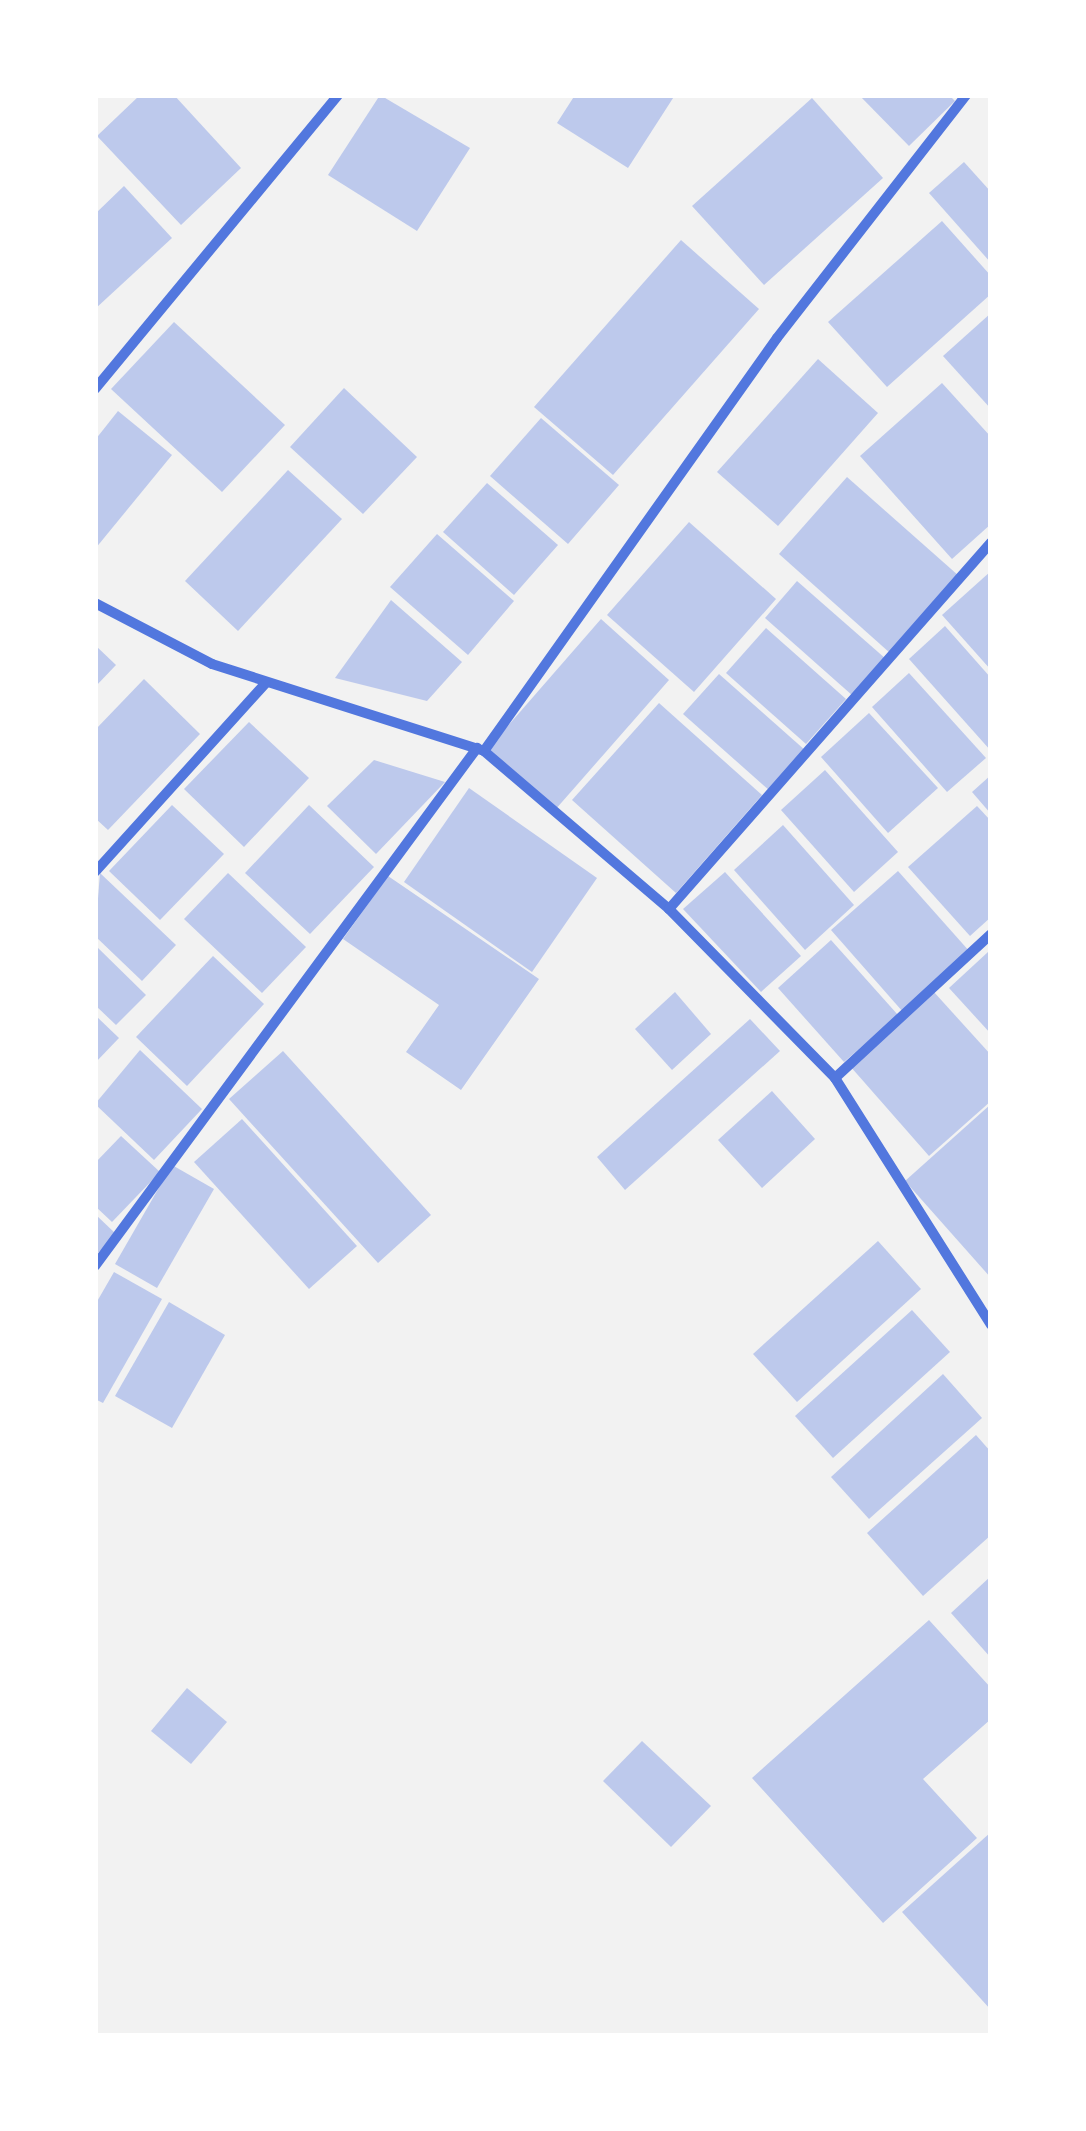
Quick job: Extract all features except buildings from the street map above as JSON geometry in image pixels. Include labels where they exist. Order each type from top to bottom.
[{"type":"street","points":[[95,388],[338,95]]},
{"type":"street","points":[[95,1266],[480,750],[776,338],[966,95]]},
{"type":"street","points":[[669,909],[991,542]]},
{"type":"street","points":[[95,604],[266,683],[480,750],[669,909],[835,1078],[988,1309],[991,1326]]},
{"type":"street","points":[[95,872],[266,683]]},
{"type":"street","points":[[835,1078],[991,934]]}]
